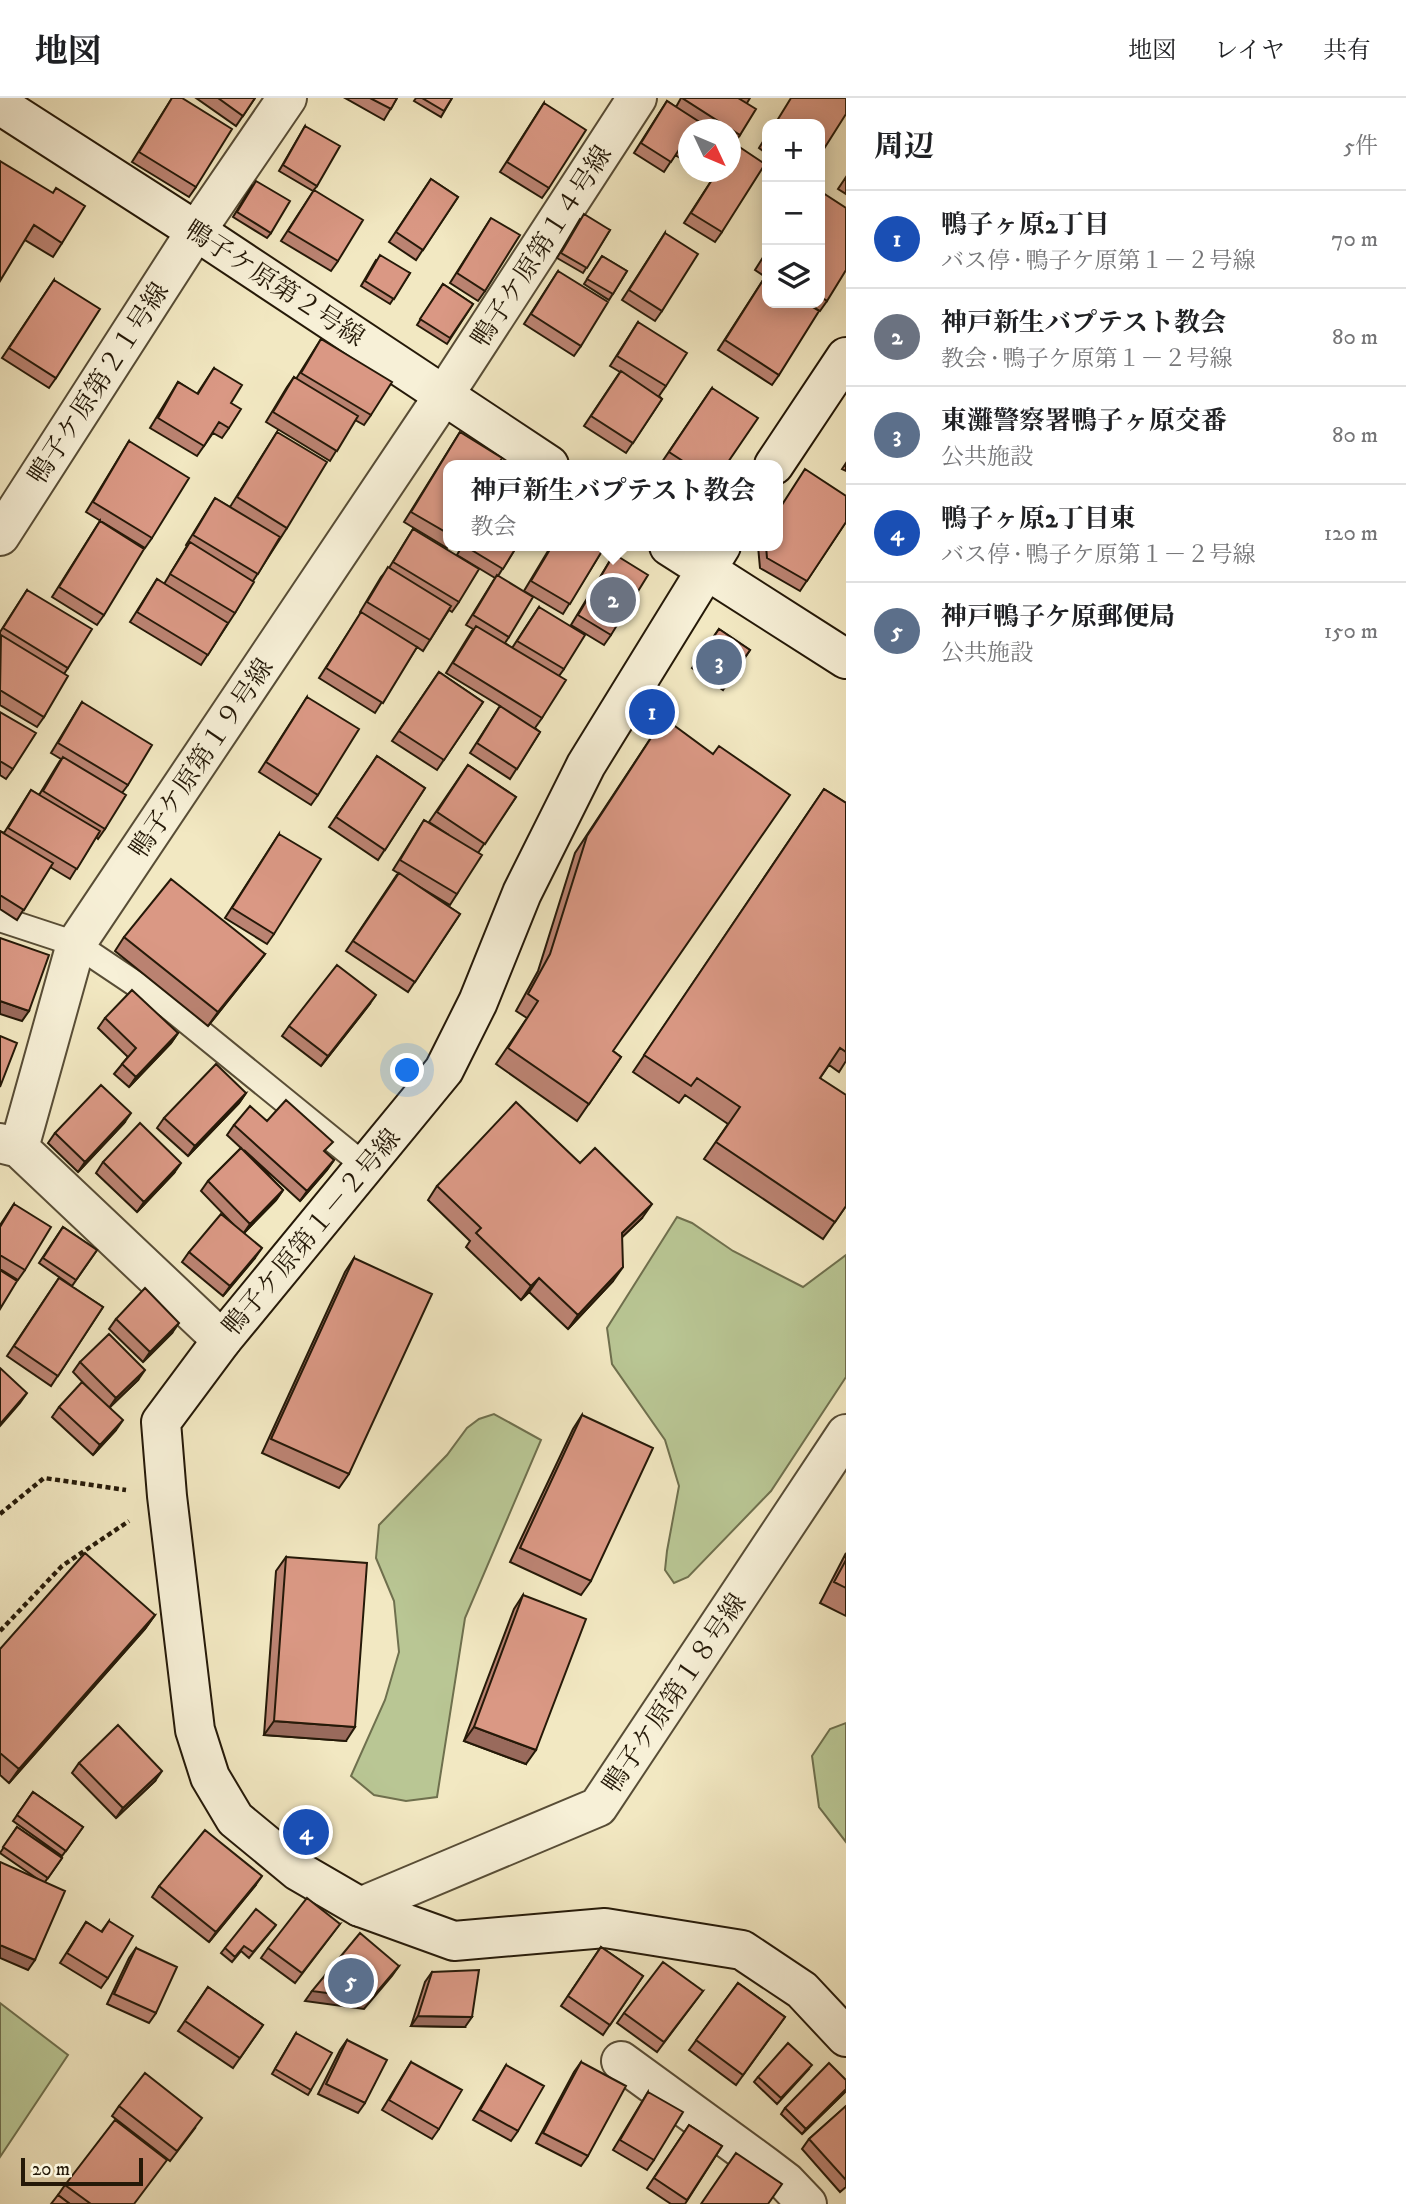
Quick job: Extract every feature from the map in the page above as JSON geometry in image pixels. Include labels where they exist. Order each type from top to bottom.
[{"type":"street","name":"鴨子ケ原第２１号線","points":[[0,536],[197,231],[287,98]]},
{"type":"street","name":"鴨子ケ原第１４号線","points":[[444,395],[637,98]]},
{"type":"street","name":"鴨子ケ原第２号線","points":[[0,105],[197,231],[542,460]]},
{"type":"street","points":[[777,460],[846,357]]},
{"type":"street","name":"鴨子ケ原第１９号線","points":[[9,1145],[76,944],[444,395]]},
{"type":"street","points":[[687,551],[713,558],[846,659]]},
{"type":"street","name":"鴨子ケ原第１－２号線","points":[[713,558],[586,765],[522,893],[478,1002],[444,1070],[222,1340],[161,1422],[167,1496],[195,1730],[210,1777],[235,1819],[298,1871],[360,1907],[454,1941],[605,1928],[742,1950],[802,1990],[846,2036]]},
{"type":"street","points":[[9,1145],[222,1340]]},
{"type":"street","name":"鴨子ケ原第１８号線","points":[[360,1907],[598,1807],[846,1434]]},
{"type":"street","points":[[621,2061],[786,2182],[807,2204]]},
{"type":"lane","points":[[0,919],[76,944],[167,1005],[365,1166]]},
{"type":"path","points":[[0,1514],[44,1478],[167,1496]]},
{"type":"path","points":[[0,1631],[62,1566],[167,1496]]},
{"type":"green space","points":[[677,1217],[692,1223],[733,1251],[803,1287],[846,1255],[846,1377],[771,1491],[688,1577],[674,1583],[665,1570],[679,1486],[665,1440],[612,1364],[607,1328]]},
{"type":"green space","points":[[494,1414],[541,1440],[465,1618],[437,1797],[406,1801],[374,1795],[351,1776],[385,1700],[399,1652],[394,1601],[376,1558],[379,1525],[447,1455],[467,1428],[479,1419]]},
{"type":"green space","points":[[846,1723],[846,1842],[819,1807],[812,1756],[830,1729]]},
{"type":"green space","points":[[0,2003],[68,2055],[0,2157]]},
{"type":"building","points":[[172,98],[182,98],[232,129],[196,187],[139,152]]},
{"type":"building","points":[[218,98],[255,98],[243,116]]},
{"type":"building","points":[[370,98],[397,98],[391,109]]},
{"type":"building","points":[[422,98],[452,98],[444,111]]},
{"type":"building","points":[[682,98],[738,98],[756,109],[741,133],[741,119],[715,119]]},
{"type":"building","points":[[791,98],[846,98],[846,114],[825,147],[825,119],[778,119]]},
{"type":"building","points":[[667,101],[695,119],[678,119],[678,151],[671,162],[641,143]]},
{"type":"building","points":[[544,103],[586,130],[549,188],[507,162]]},
{"type":"building","points":[[305,126],[340,146],[317,186],[283,165]]},
{"type":"building","points":[[741,148],[762,162],[762,169],[722,232],[691,213],[711,182],[741,182]]},
{"type":"building","points":[[0,161],[53,193],[56,188],[85,206],[62,243],[34,225],[0,281]]},
{"type":"building","points":[[431,179],[458,197],[423,250],[396,232]]},
{"type":"building","points":[[256,181],[290,201],[271,233],[237,212]]},
{"type":"building","points":[[314,190],[363,220],[338,261],[288,231]]},
{"type":"building","points":[[825,194],[846,208],[846,270],[827,301]]},
{"type":"building","points":[[584,214],[610,230],[587,268],[561,253]]},
{"type":"building","points":[[491,218],[520,235],[485,291],[457,273]]},
{"type":"building","points":[[665,233],[698,254],[662,311],[629,290]]},
{"type":"building","points":[[380,255],[410,273],[394,299],[365,281]]},
{"type":"building","points":[[602,256],[627,271],[613,294],[587,279]]},
{"type":"building","points":[[558,271],[608,302],[581,346],[531,314]]},
{"type":"building","points":[[54,280],[100,309],[56,378],[9,348]]},
{"type":"building","points":[[762,282],[762,308],[814,308],[819,311],[779,375],[725,340]]},
{"type":"building","points":[[443,284],[473,304],[450,338],[420,319]]},
{"type":"building","points":[[638,322],[687,353],[666,386],[617,356]]},
{"type":"building","points":[[321,339],[392,382],[371,415],[301,373]]},
{"type":"building","points":[[214,368],[242,385],[231,403],[241,409],[229,428],[219,422],[204,446],[158,418],[178,382],[198,394]]},
{"type":"building","points":[[621,371],[662,399],[633,443],[591,416]]},
{"type":"building","points":[[294,377],[358,416],[337,451],[273,412]]},
{"type":"building","points":[[712,388],[758,418],[729,460],[681,460],[669,452]]},
{"type":"building","points":[[277,432],[327,462],[287,528],[237,497]]},
{"type":"building","points":[[460,432],[502,458],[443,460],[443,531],[411,512]]},
{"type":"building","points":[[129,441],[189,478],[152,538],[93,502]]},
{"type":"building","points":[[805,469],[846,496],[846,522],[807,581],[767,558],[766,551],[783,551],[783,503]]},
{"type":"building","points":[[215,498],[280,537],[258,574],[193,535]]},
{"type":"building","points":[[100,521],[144,549],[104,615],[59,587]]},
{"type":"building","points":[[413,529],[443,547],[443,551],[449,551],[479,569],[459,602],[393,562]]},
{"type":"building","points":[[190,542],[254,582],[235,613],[170,574]]},
{"type":"building","points":[[473,551],[514,551],[503,569]]},
{"type":"building","points":[[549,551],[602,551],[570,604],[531,581]]},
{"type":"building","points":[[614,554],[648,575],[611,635],[578,615]]},
{"type":"building","points":[[388,567],[451,606],[430,640],[367,602]]},
{"type":"building","points":[[497,575],[533,597],[509,637],[473,615]]},
{"type":"building","points":[[157,579],[228,623],[208,655],[137,612]]},
{"type":"building","points":[[27,590],[92,629],[68,668],[3,628]]},
{"type":"building","points":[[539,607],[585,635],[564,669],[517,641]]},
{"type":"building","points":[[361,612],[417,647],[383,703],[326,668]]},
{"type":"building","points":[[476,626],[566,680],[542,718],[453,663]]},
{"type":"building","points":[[719,629],[750,650],[726,685],[696,663]]},
{"type":"building","points":[[1,635],[68,676],[44,717],[0,690]]},
{"type":"building","points":[[439,672],[483,702],[444,760],[399,731]]},
{"type":"building","points":[[307,697],[359,729],[318,795],[266,762]]},
{"type":"building","points":[[82,702],[152,745],[128,785],[58,743]]},
{"type":"building","points":[[500,706],[540,732],[517,769],[477,743]]},
{"type":"building","points":[[0,712],[36,733],[13,769],[0,761]]},
{"type":"building","points":[[664,718],[713,754],[719,746],[790,795],[613,1051],[621,1057],[589,1104],[508,1048],[538,1001],[528,994],[550,954],[587,836]]},
{"type":"building","points":[[377,756],[425,788],[385,850],[336,817]]},
{"type":"building","points":[[63,757],[126,795],[105,829],[43,791]]},
{"type":"building","points":[[468,765],[516,797],[485,844],[437,812]]},
{"type":"building","points":[[824,789],[846,803],[846,1052],[840,1048],[820,1078],[846,1095],[846,1206],[835,1222],[716,1142],[740,1107],[697,1078],[691,1086],[644,1055]]},
{"type":"building","points":[[31,790],[100,831],[77,869],[8,828]]},
{"type":"building","points":[[424,820],[482,855],[457,894],[400,860]]},
{"type":"building","points":[[0,831],[53,863],[24,910],[0,895]]},
{"type":"building","points":[[279,834],[321,859],[274,934],[232,908]]},
{"type":"building","points":[[399,873],[460,914],[415,982],[353,941]]},
{"type":"building","points":[[171,879],[265,954],[218,1012],[124,937]]},
{"type":"building","points":[[0,938],[49,955],[29,1011],[0,1001]]},
{"type":"building","points":[[337,965],[376,995],[328,1056],[289,1026]]},
{"type":"building","points":[[132,990],[178,1033],[136,1077],[122,1064],[136,1048],[105,1018]]},
{"type":"building","points":[[0,1036],[17,1043],[0,1087]]},
{"type":"building","points":[[216,1064],[246,1093],[195,1146],[164,1118]]},
{"type":"building","points":[[101,1085],[131,1113],[85,1162],[55,1133]]},
{"type":"building","points":[[286,1100],[333,1142],[324,1151],[334,1160],[307,1191],[234,1125],[250,1106],[267,1121]]},
{"type":"building","points":[[516,1102],[580,1163],[595,1148],[652,1204],[622,1233],[623,1267],[578,1315],[539,1278],[531,1286],[476,1233],[481,1228],[437,1186]]},
{"type":"building","points":[[140,1123],[181,1163],[144,1202],[103,1162]]},
{"type":"building","points":[[241,1148],[283,1190],[250,1224],[208,1181]]},
{"type":"building","points":[[14,1204],[51,1227],[25,1270],[0,1255],[0,1227]]},
{"type":"building","points":[[221,1214],[262,1248],[230,1286],[189,1252]]},
{"type":"building","points":[[63,1227],[97,1250],[76,1280],[43,1258]]},
{"type":"building","points":[[354,1258],[432,1294],[349,1474],[271,1439]]},
{"type":"building","points":[[0,1270],[17,1281],[0,1309]]},
{"type":"building","points":[[59,1278],[103,1307],[58,1376],[14,1346]]},
{"type":"building","points":[[145,1288],[179,1323],[150,1352],[116,1319]]},
{"type":"building","points":[[109,1334],[145,1370],[116,1398],[80,1362]]},
{"type":"building","points":[[0,1368],[27,1393],[0,1424]]},
{"type":"building","points":[[82,1382],[123,1420],[100,1445],[59,1407]]},
{"type":"building","points":[[582,1415],[653,1448],[591,1581],[520,1548]]},
{"type":"building","points":[[85,1553],[155,1615],[19,1769],[0,1753],[0,1649]]},
{"type":"building","points":[[286,1557],[367,1563],[355,1727],[274,1721]]},
{"type":"building","points":[[846,1560],[846,1588],[834,1582]]},
{"type":"building","points":[[523,1595],[586,1619],[536,1750],[474,1727]]},
{"type":"building","points":[[118,1725],[162,1771],[123,1808],[79,1763]]},
{"type":"building","points":[[33,1792],[83,1827],[66,1851],[17,1815]]},
{"type":"building","points":[[17,1827],[62,1858],[48,1878],[3,1847]]},
{"type":"building","points":[[205,1830],[262,1876],[216,1932],[159,1886]]},
{"type":"building","points":[[0,1862],[65,1891],[35,1960],[0,1945]]},
{"type":"building","points":[[307,1898],[340,1924],[302,1973],[268,1948]]},
{"type":"building","points":[[256,1909],[276,1925],[253,1952],[244,1946],[235,1957],[225,1948]]},
{"type":"building","points":[[109,1921],[133,1936],[108,1978],[67,1953],[86,1922],[102,1932]]},
{"type":"building","points":[[360,1933],[399,1966],[371,1999],[312,1991]]},
{"type":"building","points":[[601,1947],[643,1976],[610,2025],[568,1996]]},
{"type":"building","points":[[136,1948],[177,1967],[156,2013],[114,1994]]},
{"type":"building","points":[[663,1962],[703,1991],[664,2042],[624,2013]]},
{"type":"building","points":[[479,1970],[472,2017],[418,2016],[432,1972]]},
{"type":"building","points":[[738,1983],[785,2017],[743,2075],[696,2040]]},
{"type":"building","points":[[208,1987],[263,2025],[240,2058],[185,2021]]},
{"type":"building","points":[[296,2033],[332,2053],[311,2090],[275,2069]]},
{"type":"building","points":[[347,2040],[387,2060],[365,2103],[326,2084]]},
{"type":"building","points":[[788,2043],[812,2065],[781,2098],[758,2077]]},
{"type":"building","points":[[411,2062],[462,2090],[439,2129],[389,2100]]},
{"type":"building","points":[[581,2062],[626,2086],[588,2156],[543,2133]]},
{"type":"building","points":[[829,2063],[846,2080],[846,2089],[806,2129],[785,2108]]},
{"type":"building","points":[[506,2065],[544,2086],[518,2131],[480,2110]]},
{"type":"building","points":[[145,2073],[202,2118],[177,2151],[119,2106]]},
{"type":"building","points":[[648,2092],[683,2112],[654,2160],[620,2140]]},
{"type":"building","points":[[846,2106],[846,2180],[809,2139]]},
{"type":"building","points":[[115,2120],[167,2160],[134,2204],[91,2204],[65,2185]]},
{"type":"building","points":[[689,2125],[722,2146],[687,2200],[654,2178]]},
{"type":"building","points":[[736,2153],[782,2184],[768,2204],[701,2204]]},
{"type":"building","points":[[58,2195],[70,2204],[51,2204]]},
{"type":"place","name":"神戸新生バプテスト教会","points":[[613,600]]},
{"type":"place","name":"東灘警察署鴨子ヶ原交番","points":[[719,662]]},
{"type":"place","name":"鴨子ヶ原2丁目","points":[[652,712]]},
{"type":"place","name":"鴨子ヶ原2丁目東","points":[[306,1832]]},
{"type":"place","name":"神戸鴨子ケ原郵便局","points":[[351,1981]]}]
